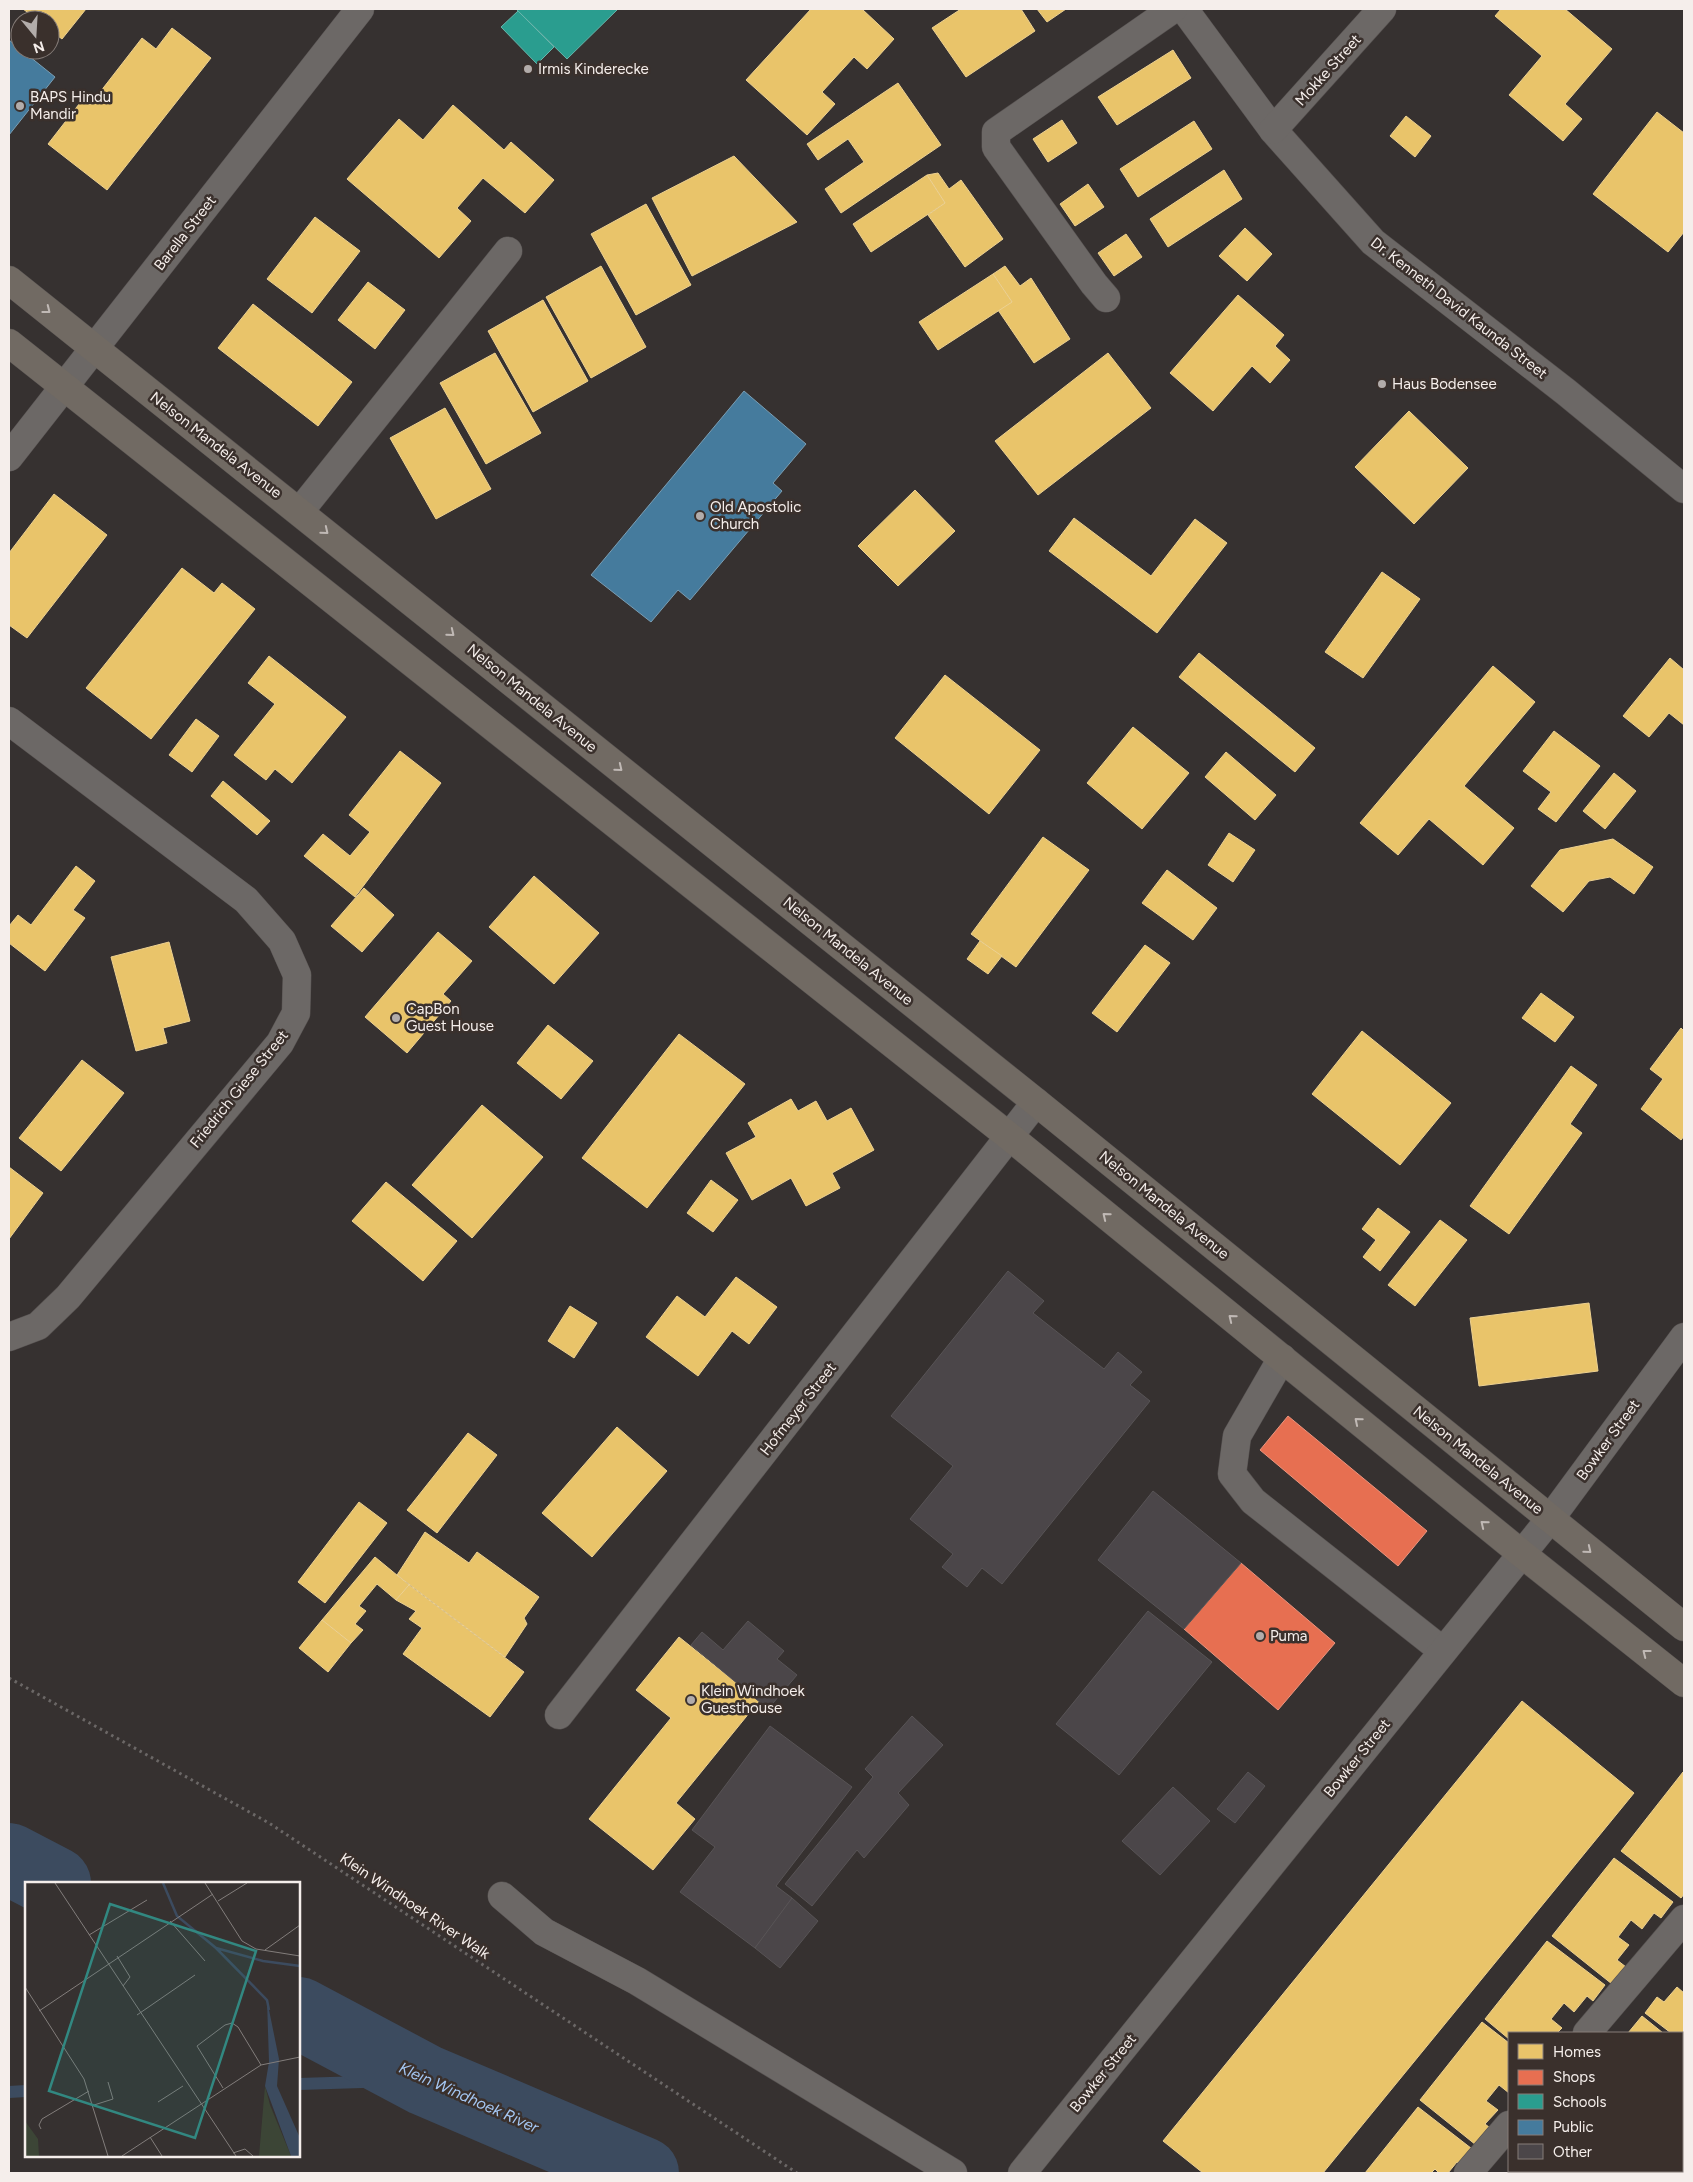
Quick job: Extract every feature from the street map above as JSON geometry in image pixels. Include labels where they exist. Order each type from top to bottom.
[{"type":"main road","name":"Nelson Mandela Avenue","points":[[9,280],[1036,1102],[1684,1627]]},
{"type":"main road","points":[[9,343],[1010,1137],[1522,1554],[1684,1683]]},
{"type":"street","name":"Barella Street","points":[[9,457],[65,388],[360,9]]},
{"type":"street","points":[[1106,298],[996,147],[996,132],[1173,9]]},
{"type":"street","name":"Dr. Kenneth David Kaunda Street","points":[[1184,9],[1273,130],[1373,242],[1566,392],[1684,489]]},
{"type":"street","name":"Mokke Street","points":[[1273,130],[1382,9]]},
{"type":"street","points":[[300,511],[508,251]]},
{"type":"street","name":"Friedrich Giese Street","points":[[9,721],[246,900],[282,941],[297,976],[296,1013],[280,1043],[68,1297],[38,1326],[9,1337]]},
{"type":"street","name":"Hofmeyer Street","points":[[559,1715],[1036,1102]]},
{"type":"street","name":"Bowker Street","points":[[1022,2173],[1550,1519],[1684,1337]]},
{"type":"street","points":[[1282,1358],[1237,1436],[1232,1474],[1253,1501],[1443,1651]]},
{"type":"street","points":[[502,1896],[544,1932],[637,1981],[953,2173]]},
{"type":"street","points":[[1588,2032],[1684,1919]]},
{"type":"street","points":[[1468,2173],[1508,2126]]},
{"type":"path","name":"Klein Windhoek River Walk","points":[[9,1678],[268,1823],[797,2173]]},
{"type":"building: Homes","points":[[23,9],[86,9],[62,39],[60,38],[60,10]]},
{"type":"building: Homes","points":[[811,9],[862,9],[894,39],[867,69],[854,57],[822,92],[835,104],[807,135],[746,80]]},
{"type":"building: Homes","points":[[961,9],[1021,9],[1035,31],[966,77],[932,28]]},
{"type":"building: Homes","points":[[1037,9],[1066,9],[1047,22]]},
{"type":"building: Homes","points":[[1501,9],[1565,9],[1612,49],[1565,104],[1582,119],[1563,141],[1509,95],[1542,56],[1495,16]]},
{"type":"building: Homes","points":[[172,28],[211,58],[107,190],[48,144],[83,99],[90,105],[142,38],[156,49]]},
{"type":"building: Homes","points":[[1173,50],[1191,78],[1117,125],[1098,97]]},
{"type":"building: Homes","points":[[898,83],[941,145],[841,213],[825,189],[864,162],[848,139],[818,160],[807,144]]},
{"type":"building: Homes","points":[[453,105],[504,150],[511,142],[554,180],[525,213],[483,178],[457,208],[471,221],[439,258],[347,179],[399,119],[423,140]]},
{"type":"building: Homes","points":[[1657,112],[1684,133],[1684,232],[1668,252],[1593,194]]},
{"type":"building: Homes","points":[[1406,116],[1431,136],[1415,157],[1390,136]]},
{"type":"building: Homes","points":[[1062,120],[1077,143],[1048,162],[1033,139]]},
{"type":"building: Homes","points":[[1194,121],[1212,149],[1138,197],[1120,169]]},
{"type":"building: Homes","points":[[734,156],[797,222],[692,276],[652,198]]},
{"type":"building: Homes","points":[[1224,170],[1242,199],[1168,247],[1150,219]]},
{"type":"building: Homes","points":[[938,173],[949,189],[961,180],[1003,239],[965,267],[928,215],[945,203],[927,175]]},
{"type":"building: Homes","points":[[927,175],[945,203],[871,252],[853,224]]},
{"type":"building: Homes","points":[[1088,184],[1104,207],[1075,226],[1060,204]]},
{"type":"building: Homes","points":[[646,204],[691,285],[636,315],[591,234]]},
{"type":"building: Homes","points":[[315,217],[360,251],[312,313],[267,279]]},
{"type":"building: Homes","points":[[1245,228],[1272,254],[1247,281],[1219,256]]},
{"type":"building: Homes","points":[[1126,234],[1142,257],[1114,276],[1098,253]]},
{"type":"building: Homes","points":[[601,266],[646,347],[591,378],[546,297]]},
{"type":"building: Homes","points":[[1005,266],[1020,286],[1031,278],[1070,339],[1034,363],[998,310],[1012,302],[993,274]]},
{"type":"building: Homes","points":[[993,274],[1012,302],[938,350],[919,322]]},
{"type":"building: Homes","points":[[368,282],[405,310],[375,349],[338,320]]},
{"type":"building: Homes","points":[[1238,295],[1284,335],[1275,346],[1290,360],[1270,383],[1252,366],[1213,411],[1170,373]]},
{"type":"building: Homes","points":[[543,300],[588,381],[533,412],[488,331]]},
{"type":"building: Homes","points":[[253,304],[352,382],[318,426],[218,348]]},
{"type":"building: Homes","points":[[495,353],[541,433],[486,464],[440,383]]},
{"type":"building: Homes","points":[[1108,353],[1151,408],[1038,495],[995,441]]},
{"type":"building: Homes","points":[[445,408],[491,489],[436,519],[390,438]]},
{"type":"building: Homes","points":[[1409,411],[1468,468],[1414,524],[1355,467]]},
{"type":"building: Homes","points":[[915,490],[955,531],[898,586],[858,546]]},
{"type":"building: Homes","points":[[54,494],[107,535],[27,638],[9,625],[9,553]]},
{"type":"building: Homes","points":[[1074,518],[1151,576],[1195,519],[1227,543],[1157,633],[1049,551]]},
{"type":"building: Homes","points":[[182,568],[214,593],[222,583],[255,609],[151,739],[86,688]]},
{"type":"building: Homes","points":[[1382,572],[1420,599],[1363,678],[1325,652]]},
{"type":"building: Homes","points":[[1199,653],[1315,748],[1295,772],[1179,677]]},
{"type":"building: Homes","points":[[269,656],[346,717],[292,783],[275,769],[266,780],[234,755],[275,704],[248,683]]},
{"type":"building: Homes","points":[[1670,658],[1684,670],[1684,725],[1669,713],[1649,737],[1623,716]]},
{"type":"building: Homes","points":[[1493,666],[1535,702],[1464,786],[1514,828],[1483,865],[1429,819],[1398,855],[1360,823]]},
{"type":"building: Homes","points":[[945,675],[1040,750],[989,814],[895,738]]},
{"type":"building: Homes","points":[[196,719],[219,736],[192,772],[169,755]]},
{"type":"building: Homes","points":[[1133,727],[1189,773],[1142,829],[1087,783]]},
{"type":"building: Homes","points":[[1554,731],[1600,766],[1556,822],[1538,809],[1551,792],[1523,771]]},
{"type":"building: Homes","points":[[400,751],[441,783],[355,897],[304,856],[323,834],[350,856],[370,832],[349,815]]},
{"type":"building: Homes","points":[[1226,752],[1276,795],[1255,820],[1205,777]]},
{"type":"building: Homes","points":[[1614,773],[1636,791],[1605,829],[1583,811]]},
{"type":"building: Homes","points":[[223,781],[270,821],[257,835],[211,796]]},
{"type":"building: Homes","points":[[1229,833],[1255,850],[1233,882],[1208,865]]},
{"type":"building: Homes","points":[[1043,837],[1089,870],[1016,967],[971,934]]},
{"type":"building: Homes","points":[[1613,839],[1653,867],[1634,894],[1610,877],[1589,881],[1563,912],[1531,886],[1560,850]]},
{"type":"building: Homes","points":[[76,866],[95,881],[73,910],[85,918],[45,971],[9,943],[9,926],[18,915],[31,925]]},
{"type":"building: Homes","points":[[1167,870],[1217,908],[1193,940],[1142,903]]},
{"type":"building: Homes","points":[[534,876],[599,933],[554,984],[489,927]]},
{"type":"building: Homes","points":[[364,888],[394,915],[362,952],[331,926]]},
{"type":"building: Homes","points":[[438,932],[472,961],[443,994],[451,1001],[407,1053],[365,1017]]},
{"type":"building: Homes","points":[[980,941],[1002,956],[988,974],[967,959]]},
{"type":"building: Homes","points":[[169,942],[190,1021],[163,1028],[167,1043],[136,1051],[111,957]]},
{"type":"building: Homes","points":[[1145,945],[1170,963],[1117,1032],[1092,1013]]},
{"type":"building: Homes","points":[[1541,993],[1574,1017],[1555,1042],[1522,1018]]},
{"type":"building: Homes","points":[[548,1025],[593,1061],[561,1099],[517,1063]]},
{"type":"building: Homes","points":[[1681,1028],[1684,1031],[1684,1136],[1681,1140],[1641,1109],[1663,1079],[1650,1069]]},
{"type":"building: Homes","points":[[1362,1031],[1451,1103],[1400,1165],[1312,1094]]},
{"type":"building: Homes","points":[[679,1034],[745,1084],[647,1208],[582,1158]]},
{"type":"building: Homes","points":[[82,1060],[124,1093],[61,1171],[19,1138]]},
{"type":"building: Homes","points":[[1571,1066],[1597,1085],[1570,1124],[1582,1133],[1509,1234],[1470,1206]]},
{"type":"building: Homes","points":[[791,1099],[798,1111],[816,1101],[827,1121],[851,1108],[874,1150],[832,1173],[840,1188],[806,1206],[791,1178],[752,1200],[726,1153],[756,1137],[748,1123]]},
{"type":"building: Homes","points":[[482,1105],[543,1157],[472,1238],[412,1185]]},
{"type":"building: Homes","points":[[9,1167],[43,1193],[9,1239]]},
{"type":"building: Homes","points":[[711,1180],[738,1200],[713,1232],[687,1213]]},
{"type":"building: Homes","points":[[386,1182],[457,1241],[423,1281],[352,1221]]},
{"type":"building: Homes","points":[[1378,1208],[1410,1232],[1380,1271],[1363,1257],[1376,1240],[1362,1229]]},
{"type":"building: Homes","points":[[1440,1220],[1467,1240],[1415,1306],[1388,1285]]},
{"type":"building: Homes","points":[[736,1277],[777,1307],[749,1344],[732,1331],[698,1376],[646,1337],[677,1296],[705,1317]]},
{"type":"building: Homes","points":[[1589,1303],[1598,1371],[1479,1386],[1470,1318]]},
{"type":"building: Homes","points":[[570,1306],[597,1323],[574,1358],[548,1341]]},
{"type":"building: Homes","points":[[617,1427],[667,1471],[592,1557],[542,1513]]},
{"type":"building: Homes","points":[[468,1433],[497,1455],[437,1533],[407,1510]]},
{"type":"building: Homes","points":[[359,1502],[387,1523],[325,1603],[298,1582]]},
{"type":"building: Homes","points":[[425,1532],[469,1563],[477,1552],[539,1597],[524,1618],[527,1624],[505,1657],[397,1575]]},
{"type":"building: Homes","points":[[375,1557],[409,1585],[396,1600],[377,1584],[359,1606],[366,1611],[355,1624],[363,1630],[351,1643],[322,1620]]},
{"type":"building: Homes","points":[[409,1585],[524,1672],[490,1717],[403,1654],[422,1628],[409,1619],[416,1611],[396,1600]]},
{"type":"building: Homes","points":[[322,1620],[351,1643],[328,1672],[299,1648]]},
{"type":"building: Homes","points":[[679,1637],[759,1701],[676,1803],[695,1819],[653,1870],[589,1819],[671,1718],[636,1690]]},
{"type":"building: Homes","points":[[1522,1701],[1634,1793],[1323,2173],[1203,2173],[1163,2141]]},
{"type":"building: Homes","points":[[1683,1772],[1684,1894],[1681,1898],[1621,1851]]},
{"type":"building: Homes","points":[[1614,1858],[1673,1902],[1661,1918],[1654,1913],[1642,1929],[1631,1920],[1618,1937],[1629,1945],[1617,1960],[1626,1967],[1612,1984],[1552,1936]]},
{"type":"building: Homes","points":[[1547,1941],[1605,1985],[1593,2001],[1587,1996],[1574,2012],[1564,2003],[1551,2019],[1562,2028],[1558,2032],[1508,2032],[1508,2038],[1485,2019]]},
{"type":"building: Homes","points":[[1677,1987],[1684,1993],[1684,2043],[1683,2032],[1670,2032],[1645,2013],[1657,1997],[1664,2002]]},
{"type":"building: Homes","points":[[1642,2016],[1662,2032],[1629,2032]]},
{"type":"building: Homes","points":[[1482,2022],[1508,2042],[1508,2092],[1499,2085],[1486,2101],[1498,2110],[1485,2124],[1494,2131],[1481,2149],[1420,2100]]},
{"type":"building: Homes","points":[[1683,2049],[1684,2050],[1683,2088]]},
{"type":"building: Homes","points":[[1418,2107],[1476,2152],[1464,2167],[1457,2162],[1448,2173],[1439,2173],[1435,2169],[1431,2173],[1365,2173]]},
{"type":"building: Homes","points":[[1523,2172],[1618,2172],[1617,2173]]},
{"type":"building: Shops","points":[[1288,1416],[1427,1531],[1398,1566],[1260,1450]]},
{"type":"building: Shops","name":"Puma","points":[[1241,1563],[1335,1643],[1278,1710],[1184,1629]]},
{"type":"building: Schools","points":[[516,9],[618,9],[567,59]]},
{"type":"building: Schools","points":[[518,11],[554,47],[537,64],[501,27]]},
{"type":"building: Public","name":"BAPS Hindu Mandir","points":[[9,40],[10,60],[34,60],[55,77],[9,135]]},
{"type":"building: Public","name":"Old Apostolic Church","points":[[744,391],[806,444],[773,483],[782,491],[690,600],[678,590],[651,622],[591,575]]},
{"type":"building: Other","points":[[1008,1271],[1044,1301],[1033,1313],[1104,1369],[1118,1352],[1142,1372],[1130,1385],[1150,1401],[1002,1584],[982,1568],[967,1587],[942,1567],[953,1554],[910,1519],[953,1466],[891,1416]]},
{"type":"building: Other","points":[[1153,1491],[1241,1563],[1184,1629],[1098,1560]]},
{"type":"building: Other","points":[[1148,1611],[1212,1662],[1119,1775],[1056,1724]]},
{"type":"building: Other","points":[[748,1621],[784,1651],[777,1659],[797,1675],[768,1709],[691,1645],[702,1632],[723,1650]]},
{"type":"building: Other","points":[[912,1716],[943,1745],[898,1793],[909,1805],[864,1858],[857,1850],[812,1906],[785,1884],[873,1777],[865,1769]]},
{"type":"building: Other","points":[[770,1726],[852,1787],[776,1886],[792,1898],[755,1948],[680,1892],[715,1847],[692,1830]]},
{"type":"building: Other","points":[[1248,1772],[1265,1786],[1235,1823],[1217,1809]]},
{"type":"building: Other","points":[[1173,1787],[1210,1821],[1160,1875],[1122,1841]]},
{"type":"building: Other","points":[[792,1898],[818,1921],[780,1968],[755,1948]]},
{"type":"waterway","name":"Klein Windhoek River","points":[[9,1859],[53,1882]]},
{"type":"waterway","name":"Klein Windhoek River","points":[[300,2014],[425,2080],[643,2173]]},
{"type":"waterway","points":[[300,2084],[425,2080]]},
{"type":"waterway","points":[[9,2092],[25,2091]]},
{"type":"place","name":"Irmis Kinderecke","points":[[528,69]]},
{"type":"place","name":"BAPS Hindu Mandir","points":[[20,106]]},
{"type":"place","name":"Haus Bodensee","points":[[1382,384]]},
{"type":"place","name":"Old Apostolic Church","points":[[700,516]]},
{"type":"place","name":"CapBon Guest House","points":[[396,1018]]},
{"type":"place","name":"Puma","points":[[1260,1636]]},
{"type":"place","name":"Klein Windhoek Guesthouse","points":[[691,1700]]}]
